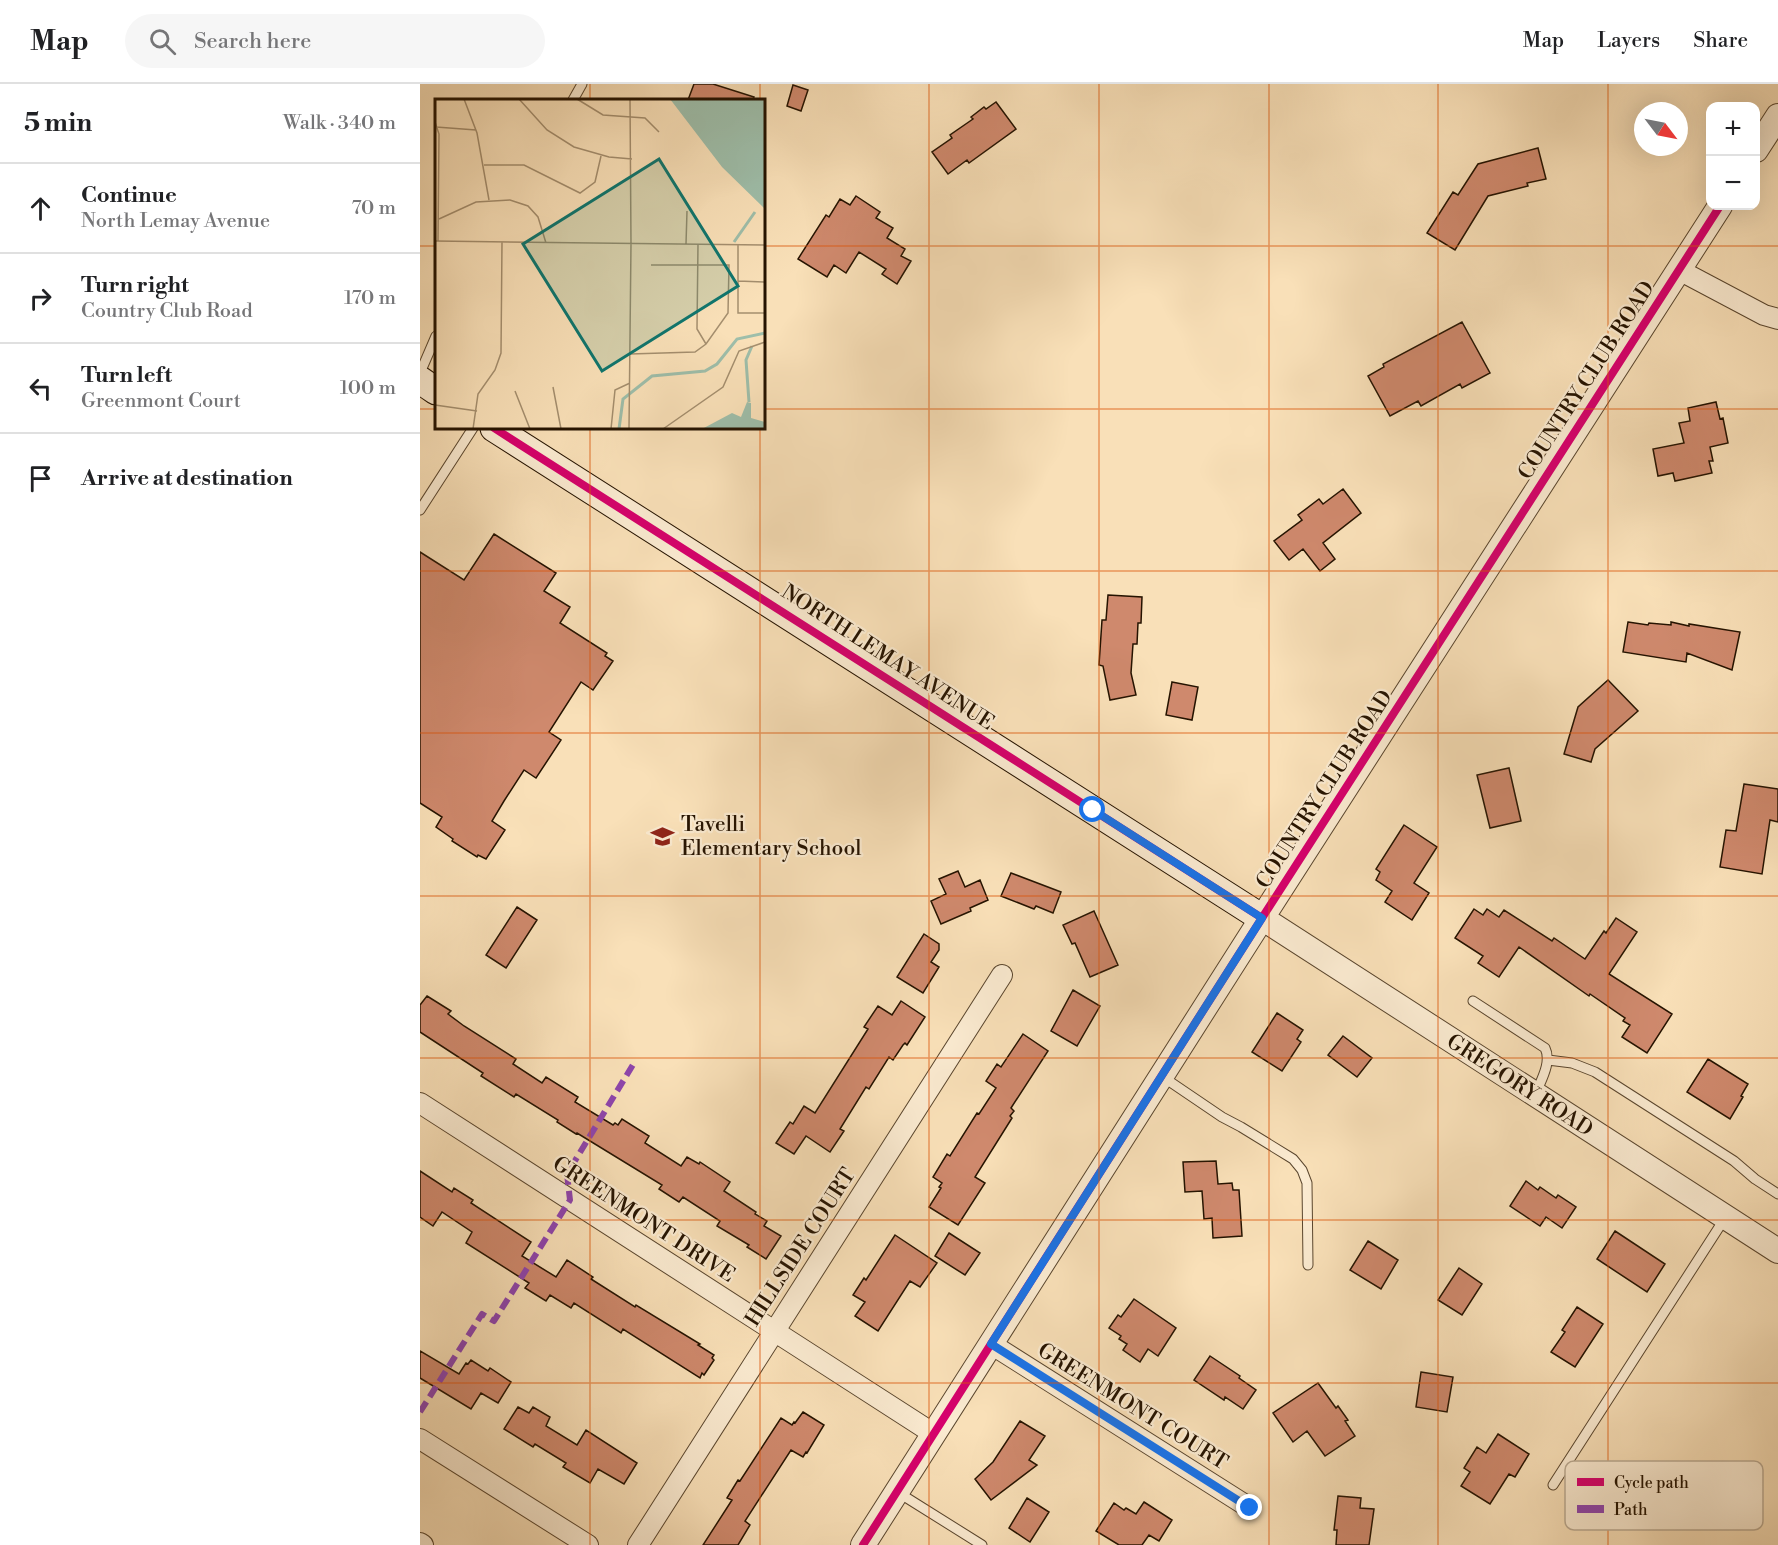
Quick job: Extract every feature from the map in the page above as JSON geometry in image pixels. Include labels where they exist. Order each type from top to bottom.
[{"type":"main road","points":[[420,380],[435,390]]},
{"type":"main road","name":"NORTH LEMAY AVENUE","points":[[496,429],[1262,918]]},
{"type":"street","points":[[1760,143],[1778,116]]},
{"type":"street","name":"COUNTRY CLUB ROAD","points":[[863,1545],[1262,918],[1717,210]]},
{"type":"street","points":[[1679,270],[1764,315],[1778,319]]},
{"type":"street","name":"GREGORY ROAD","points":[[1262,918],[1778,1251]]},
{"type":"street","name":"HILLSIDE COURT","points":[[639,1545],[1002,975]]},
{"type":"street","name":"GREENMONT DRIVE","points":[[420,1103],[934,1434]]},
{"type":"street","name":"GREENMONT COURT","points":[[991,1344],[1250,1508]]},
{"type":"street","points":[[420,1439],[588,1545]]},
{"type":"lane","points":[[574,99],[582,84]]},
{"type":"lane","points":[[420,373],[435,338]]},
{"type":"lane","points":[[420,510],[472,429]]},
{"type":"lane","points":[[1473,1000],[1545,1048],[1548,1060],[1536,1095]]},
{"type":"lane","points":[[1548,1060],[1572,1063],[1595,1072],[1734,1161],[1755,1179],[1778,1194]]},
{"type":"lane","points":[[1161,1076],[1222,1117],[1241,1126],[1293,1159],[1302,1170],[1307,1183],[1308,1265]]},
{"type":"lane","points":[[1568,1461],[1725,1218]]},
{"type":"lane","points":[[1553,1485],[1565,1466]]},
{"type":"lane","points":[[897,1492],[982,1545]]},
{"type":"building","points":[[694,84],[713,84],[754,97],[753,99],[688,99]]},
{"type":"building","points":[[793,85],[808,90],[801,111],[787,106]]},
{"type":"building","points":[[996,102],[1016,129],[969,163],[967,160],[948,174],[932,152],[952,138],[950,135],[973,119],[971,117],[984,107],[986,109]]},
{"type":"building","points":[[1538,148],[1546,179],[1488,196],[1455,250],[1427,233],[1453,192],[1458,195],[1478,164]]},
{"type":"building","points":[[856,196],[880,212],[876,218],[893,228],[887,238],[905,249],[901,256],[911,261],[897,284],[882,274],[886,269],[859,252],[846,273],[834,265],[827,277],[798,259],[826,215],[829,217],[840,199],[850,205]]},
{"type":"building","points":[[1462,322],[1490,373],[1462,388],[1460,384],[1421,406],[1418,401],[1390,416],[1368,376],[1384,367],[1383,364]]},
{"type":"building","points":[[1716,402],[1720,419],[1723,418],[1728,443],[1710,447],[1713,461],[1709,461],[1712,473],[1675,481],[1673,473],[1658,476],[1653,449],[1684,443],[1679,423],[1690,421],[1688,408]]},
{"type":"building","points":[[1343,489],[1361,513],[1323,543],[1335,559],[1320,571],[1303,549],[1289,560],[1274,541],[1302,520],[1298,515],[1319,499],[1323,504]]},
{"type":"building","points":[[494,534],[556,573],[544,591],[570,607],[560,623],[607,653],[605,656],[613,661],[593,690],[581,682],[549,732],[561,740],[536,778],[524,770],[504,801],[492,821],[505,830],[486,859],[478,855],[477,857],[452,841],[453,839],[436,827],[442,817],[420,803],[420,552],[464,580]]},
{"type":"building","points":[[1108,595],[1142,597],[1141,623],[1138,623],[1137,644],[1133,644],[1131,673],[1136,695],[1110,700],[1103,666],[1099,665],[1102,620],[1106,620]]},
{"type":"building","points":[[1628,622],[1671,625],[1671,622],[1740,632],[1732,670],[1687,653],[1686,662],[1623,652]]},
{"type":"building","points":[[1608,680],[1638,711],[1595,749],[1591,762],[1564,754],[1578,707]]},
{"type":"building","points":[[1172,682],[1198,687],[1192,720],[1166,715]]},
{"type":"building","points":[[1509,768],[1521,821],[1490,828],[1477,775]]},
{"type":"building","points":[[1744,784],[1778,789],[1778,822],[1770,820],[1762,874],[1720,867],[1726,830],[1736,831]]},
{"type":"building","points":[[1404,825],[1437,847],[1414,883],[1429,893],[1412,920],[1385,902],[1392,891],[1376,880],[1380,872],[1376,869]]},
{"type":"building","points":[[958,871],[965,887],[980,880],[988,900],[970,908],[971,911],[941,924],[931,901],[946,894],[939,879]]},
{"type":"building","points":[[1011,873],[1061,892],[1053,913],[1036,906],[1034,909],[1001,896]]},
{"type":"building","points":[[517,907],[537,920],[506,968],[486,955]]},
{"type":"building","points":[[1474,909],[1483,915],[1487,909],[1499,917],[1504,910],[1552,941],[1554,938],[1585,959],[1616,918],[1637,932],[1609,974],[1672,1014],[1647,1053],[1622,1037],[1630,1025],[1623,1021],[1625,1018],[1519,947],[1499,977],[1478,963],[1483,956],[1455,938]]},
{"type":"building","points":[[1094,911],[1118,965],[1090,977],[1075,943],[1072,944],[1063,925]]},
{"type":"building","points":[[924,934],[939,944],[939,950],[931,962],[939,967],[923,993],[897,977]]},
{"type":"building","points":[[1073,990],[1100,1006],[1077,1046],[1051,1031]]},
{"type":"building","points":[[427,996],[451,1011],[448,1014],[464,1026],[516,1059],[513,1064],[542,1083],[546,1077],[578,1097],[575,1102],[613,1125],[615,1123],[618,1125],[622,1119],[649,1136],[645,1143],[681,1166],[687,1157],[699,1164],[700,1162],[730,1182],[724,1191],[756,1212],[755,1214],[767,1221],[764,1226],[781,1236],[766,1259],[747,1247],[749,1245],[717,1226],[720,1221],[683,1197],[679,1202],[659,1189],[662,1185],[576,1134],[516,1094],[514,1097],[481,1076],[483,1073],[420,1032],[420,1005]]},
{"type":"building","points":[[901,1001],[925,1017],[907,1045],[905,1043],[903,1045],[893,1060],[889,1057],[869,1089],[866,1087],[840,1129],[844,1131],[830,1152],[806,1136],[794,1154],[776,1143],[790,1122],[793,1124],[804,1106],[815,1113],[868,1029],[864,1027],[878,1006],[892,1015]]},
{"type":"building","points":[[1277,1013],[1303,1030],[1297,1039],[1301,1042],[1282,1071],[1252,1052]]},
{"type":"building","points":[[1023,1034],[1048,1051],[1011,1108],[1014,1111],[1010,1116],[1012,1118],[975,1177],[985,1183],[958,1225],[929,1207],[942,1183],[933,1177],[947,1154],[950,1156],[996,1088],[986,1081],[997,1064],[1001,1067]]},
{"type":"building","points":[[1343,1036],[1372,1058],[1357,1077],[1328,1055]]},
{"type":"building","points":[[1708,1059],[1748,1084],[1730,1119],[1687,1092]]},
{"type":"building","points":[[1216,1161],[1218,1184],[1232,1183],[1233,1190],[1239,1190],[1242,1236],[1213,1238],[1212,1218],[1204,1219],[1202,1191],[1185,1192],[1183,1162]]},
{"type":"building","points":[[420,1171],[452,1192],[454,1188],[473,1200],[471,1203],[531,1242],[522,1256],[556,1277],[567,1260],[593,1277],[591,1279],[635,1307],[636,1305],[700,1344],[698,1345],[714,1355],[712,1358],[714,1360],[704,1375],[702,1373],[700,1378],[623,1329],[621,1333],[574,1303],[571,1308],[550,1295],[546,1301],[525,1288],[529,1283],[466,1243],[472,1232],[442,1212],[433,1226],[420,1217]]},
{"type":"building","points":[[1526,1181],[1538,1190],[1540,1187],[1556,1198],[1558,1195],[1576,1207],[1562,1228],[1546,1217],[1540,1226],[1510,1206]]},
{"type":"building","points":[[1615,1231],[1665,1264],[1647,1292],[1597,1259]]},
{"type":"building","points":[[949,1233],[980,1253],[965,1275],[935,1256]]},
{"type":"building","points":[[895,1235],[937,1263],[920,1287],[910,1281],[878,1331],[855,1316],[865,1302],[853,1295],[864,1278],[866,1280]]},
{"type":"building","points":[[1368,1241],[1398,1260],[1381,1289],[1350,1270]]},
{"type":"building","points":[[1459,1268],[1482,1284],[1462,1315],[1438,1300]]},
{"type":"building","points":[[1134,1299],[1176,1328],[1158,1356],[1148,1349],[1140,1362],[1123,1350],[1127,1344],[1119,1339],[1121,1336],[1109,1328],[1118,1315],[1121,1317]]},
{"type":"building","points":[[1577,1307],[1603,1324],[1575,1367],[1551,1352],[1565,1332],[1562,1330]]},
{"type":"building","points":[[420,1351],[459,1374],[466,1363],[468,1364],[471,1360],[488,1371],[490,1368],[511,1382],[498,1403],[481,1393],[471,1409],[420,1378]]},
{"type":"building","points":[[1210,1356],[1256,1390],[1243,1409],[1225,1397],[1224,1400],[1194,1380]]},
{"type":"building","points":[[1421,1372],[1453,1377],[1447,1412],[1416,1407]]},
{"type":"building","points":[[1318,1383],[1348,1420],[1345,1421],[1355,1436],[1325,1456],[1307,1431],[1293,1442],[1273,1413]]},
{"type":"building","points":[[518,1407],[529,1413],[533,1407],[550,1417],[546,1426],[577,1445],[586,1430],[637,1463],[624,1484],[598,1469],[590,1483],[563,1467],[566,1463],[535,1444],[533,1447],[504,1429]]},
{"type":"building","points":[[803,1412],[824,1425],[803,1457],[791,1450],[745,1521],[750,1525],[738,1545],[703,1545],[732,1500],[727,1498],[738,1480],[740,1481],[781,1418],[792,1425]]},
{"type":"building","points":[[1020,1421],[1045,1436],[1029,1460],[1037,1465],[991,1500],[975,1479],[993,1462]]},
{"type":"building","points":[[1498,1434],[1529,1454],[1515,1477],[1509,1474],[1490,1504],[1461,1486],[1470,1472],[1464,1468],[1477,1447],[1486,1453]]},
{"type":"building","points":[[1338,1496],[1361,1498],[1360,1508],[1374,1509],[1369,1545],[1336,1545],[1337,1530],[1334,1530]]},
{"type":"building","points":[[1027,1498],[1049,1512],[1030,1542],[1009,1528]]},
{"type":"building","points":[[1144,1502],[1172,1520],[1159,1541],[1149,1535],[1142,1545],[1119,1545],[1096,1531],[1114,1503],[1136,1514]]},
{"type":"marked path","points":[[420,1412],[482,1314],[494,1321],[570,1200],[567,1174],[634,1063]]},
{"type":"cycle path","points":[[863,1545],[1262,918],[1717,210]]},
{"type":"cycle path","points":[[496,429],[1262,918]]},
{"type":"place","name":"Tavelli Elementary School","points":[[663,836]]},
{"type":"route","points":[[1093,810],[1262,918],[991,1344],[1250,1508]]}]
